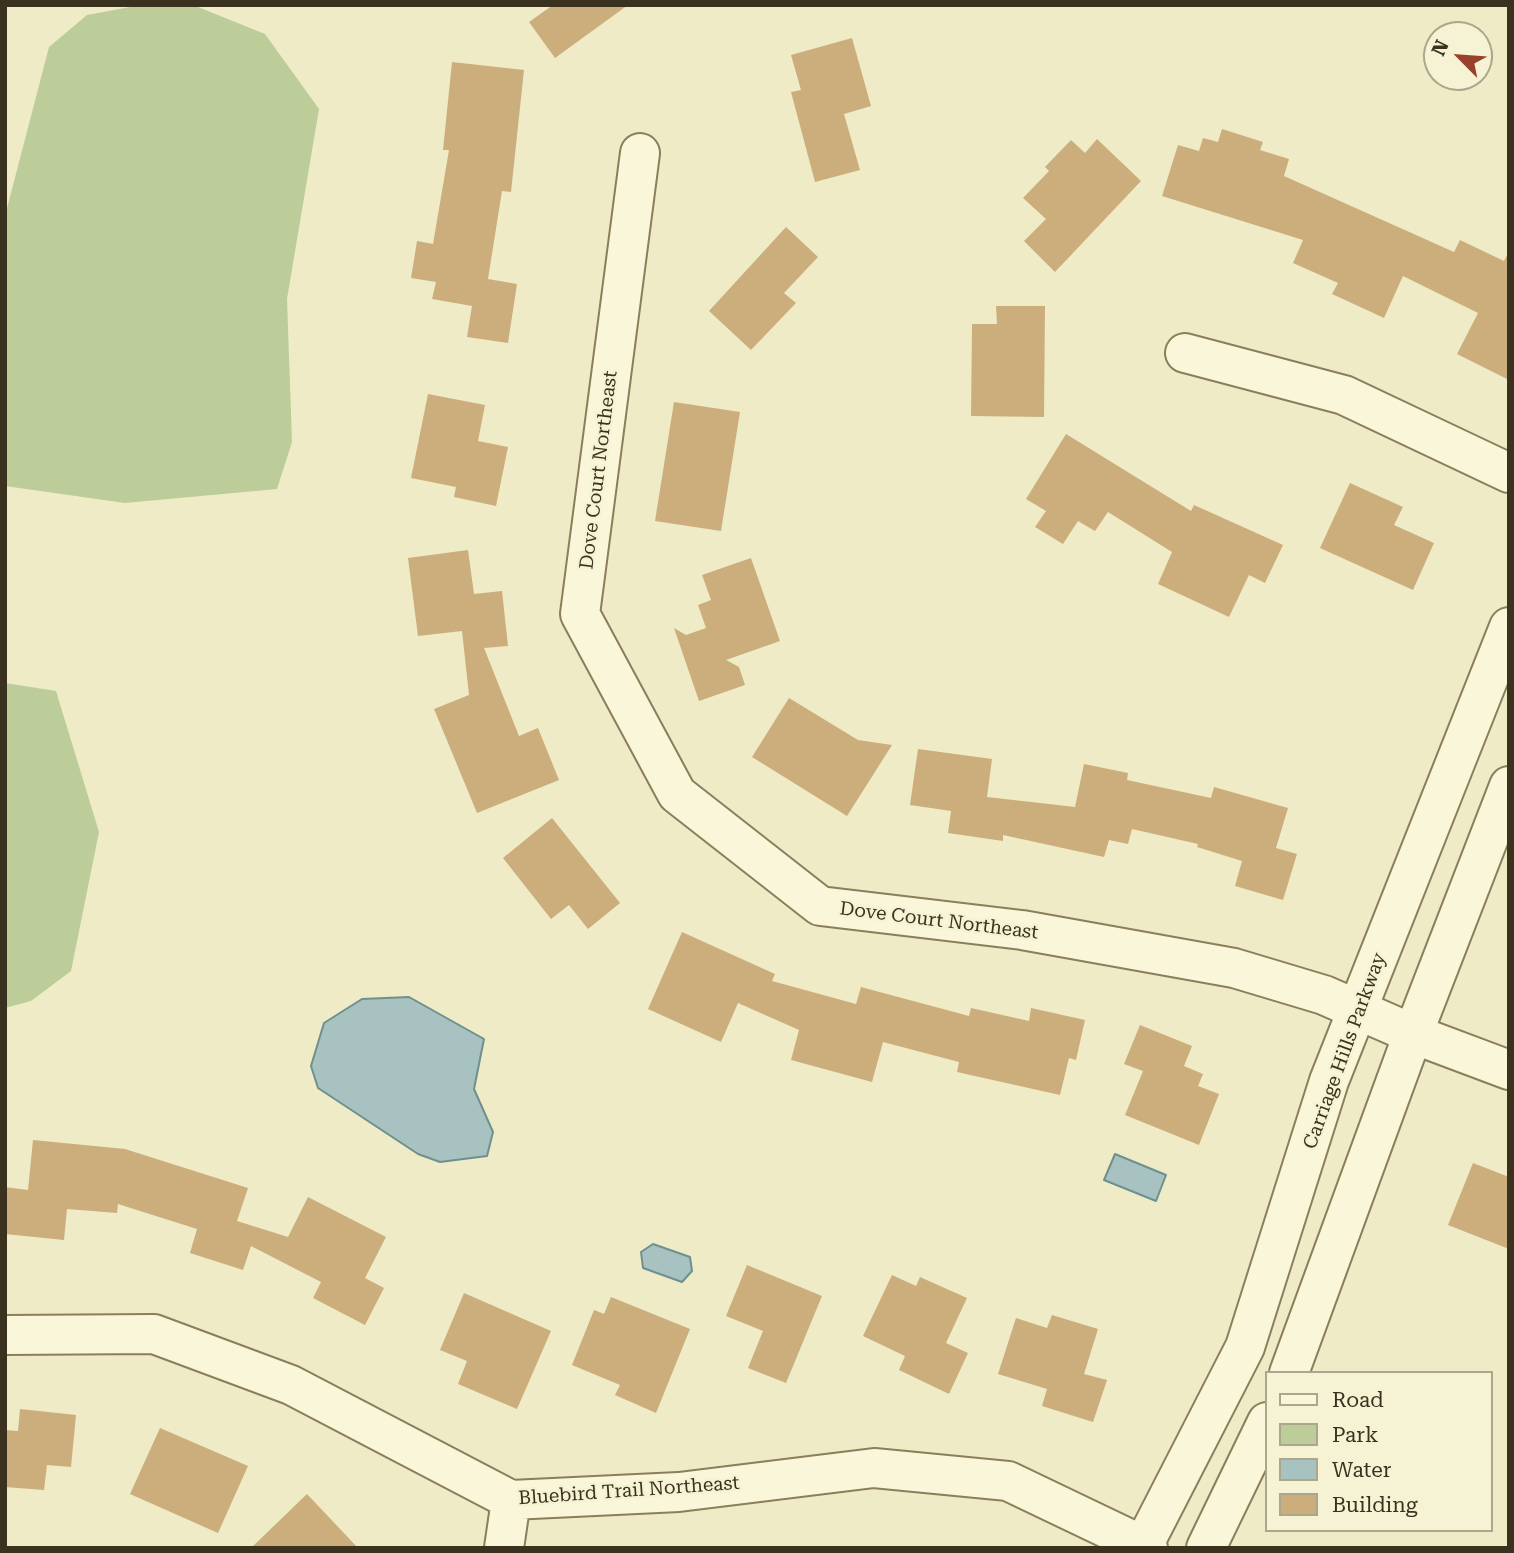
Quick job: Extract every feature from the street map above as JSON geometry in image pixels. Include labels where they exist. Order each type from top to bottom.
[{"type":"street","name":"Dove Court Northeast","points":[[640,153],[580,614],[677,794],[820,906],[1022,930],[1234,968],[1324,995],[1413,1034],[1509,1070]]},
{"type":"street","points":[[1185,354],[1344,395],[1509,473]]},
{"type":"street","name":"Carriage Hills Parkway","points":[[1144,1547],[1245,1347],[1329,1081],[1360,1010],[1509,627]]},
{"type":"street","points":[[1290,1371],[1413,1034],[1509,786]]},
{"type":"street","name":"Bluebird Trail Northeast","points":[[5,1335],[154,1334],[291,1385],[512,1500],[679,1492],[874,1468],[1008,1481],[1144,1547]]},
{"type":"street","points":[[1206,1548],[1266,1424]]},
{"type":"street","points":[[504,1548],[512,1500]]},
{"type":"green space","points":[[141,5],[193,5],[265,34],[319,109],[287,299],[292,442],[277,489],[125,503],[5,486],[5,216],[49,47],[87,15]]},
{"type":"green space","points":[[5,683],[56,691],[99,832],[71,971],[31,1001],[5,1008]]},
{"type":"water","points":[[409,997],[484,1039],[474,1089],[493,1132],[487,1156],[440,1162],[418,1154],[318,1088],[311,1066],[324,1023],[362,999]]},
{"type":"water","points":[[1115,1154],[1166,1175],[1156,1201],[1104,1180]]},
{"type":"water","points":[[653,1244],[690,1257],[692,1271],[682,1282],[643,1268],[641,1252]]},
{"type":"building","points":[[553,5],[628,5],[555,58],[529,22]]},
{"type":"building","points":[[852,38],[871,106],[844,114],[860,170],[815,182],[791,92],[801,90],[791,55]]},
{"type":"building","points":[[452,62],[524,70],[511,192],[502,191],[488,279],[517,284],[508,343],[467,337],[472,306],[432,299],[436,282],[411,278],[417,241],[433,244],[449,150],[443,150]]},
{"type":"building","points":[[1222,129],[1263,142],[1260,150],[1289,159],[1284,176],[1454,252],[1460,240],[1504,261],[1509,251],[1509,380],[1457,354],[1478,313],[1403,276],[1384,318],[1332,294],[1338,283],[1293,263],[1303,240],[1162,196],[1178,145],[1199,151],[1203,138],[1218,142]]},
{"type":"building","points":[[1097,139],[1141,181],[1055,272],[1024,241],[1046,219],[1023,198],[1049,171],[1045,167],[1071,140],[1085,153]]},
{"type":"building","points":[[786,227],[818,257],[784,293],[796,303],[751,350],[709,311]]},
{"type":"building","points":[[996,306],[1045,306],[1044,417],[971,416],[972,324],[997,324]]},
{"type":"building","points":[[428,394],[485,405],[478,441],[508,447],[496,506],[454,497],[456,487],[411,478]]},
{"type":"building","points":[[674,402],[740,412],[721,531],[655,521]]},
{"type":"building","points":[[1066,434],[1191,511],[1194,505],[1283,545],[1265,583],[1249,575],[1229,617],[1158,584],[1172,552],[1108,512],[1095,531],[1078,521],[1063,544],[1035,527],[1046,511],[1026,499]]},
{"type":"building","points":[[1350,483],[1403,507],[1394,525],[1434,543],[1413,590],[1320,548]]},
{"type":"building","points":[[468,550],[474,594],[502,591],[508,646],[484,648],[519,736],[538,728],[559,780],[477,813],[434,709],[469,695],[462,631],[418,636],[408,558]]},
{"type":"building","points":[[751,558],[780,641],[726,660],[739,667],[745,685],[699,701],[674,628],[686,635],[706,628],[698,605],[711,600],[702,575]]},
{"type":"building","points":[[789,698],[858,740],[892,745],[847,816],[752,757]]},
{"type":"building","points":[[918,749],[992,759],[987,797],[1075,807],[1084,764],[1128,773],[1127,780],[1211,798],[1214,787],[1288,808],[1276,848],[1297,854],[1283,900],[1235,886],[1242,861],[1197,847],[1198,844],[1132,829],[1128,844],[1109,840],[1104,857],[1003,835],[1003,841],[948,833],[951,811],[910,805]]},
{"type":"building","points":[[552,818],[620,903],[588,929],[569,905],[551,919],[503,858]]},
{"type":"building","points":[[682,932],[775,974],[772,981],[856,1004],[861,987],[969,1016],[971,1008],[1029,1021],[1031,1008],[1085,1020],[1076,1060],[1069,1058],[1060,1095],[957,1072],[959,1062],[883,1042],[872,1082],[791,1060],[799,1030],[738,1003],[721,1042],[648,1009]]},
{"type":"building","points":[[1140,1025],[1192,1046],[1184,1066],[1203,1074],[1198,1086],[1219,1094],[1199,1145],[1125,1115],[1143,1071],[1124,1064]]},
{"type":"building","points":[[33,1140],[125,1149],[248,1188],[237,1221],[288,1237],[308,1197],[386,1237],[365,1278],[384,1288],[365,1325],[313,1298],[321,1282],[251,1246],[243,1270],[190,1253],[197,1229],[118,1204],[117,1213],[67,1209],[64,1240],[5,1234],[5,1187],[28,1190]]},
{"type":"building","points":[[1473,1163],[1509,1177],[1509,1249],[1448,1225]]},
{"type":"building","points":[[747,1265],[822,1296],[786,1383],[748,1368],[763,1331],[726,1316]]},
{"type":"building","points":[[892,1275],[916,1286],[920,1277],[967,1298],[946,1343],[968,1353],[949,1394],[899,1370],[905,1356],[863,1336]]},
{"type":"building","points":[[464,1293],[551,1331],[517,1409],[458,1384],[467,1361],[440,1350]]},
{"type":"building","points":[[611,1297],[690,1329],[656,1413],[615,1395],[620,1385],[572,1365],[594,1310],[604,1314]]},
{"type":"building","points":[[1052,1315],[1098,1329],[1084,1374],[1107,1380],[1093,1422],[1042,1406],[1047,1389],[998,1374],[1016,1318],[1047,1328]]},
{"type":"building","points":[[20,1409],[76,1415],[71,1467],[47,1465],[44,1490],[5,1487],[5,1430],[18,1431]]},
{"type":"building","points":[[160,1428],[248,1466],[218,1533],[130,1494]]},
{"type":"building","points":[[307,1494],[358,1548],[251,1548]]}]
